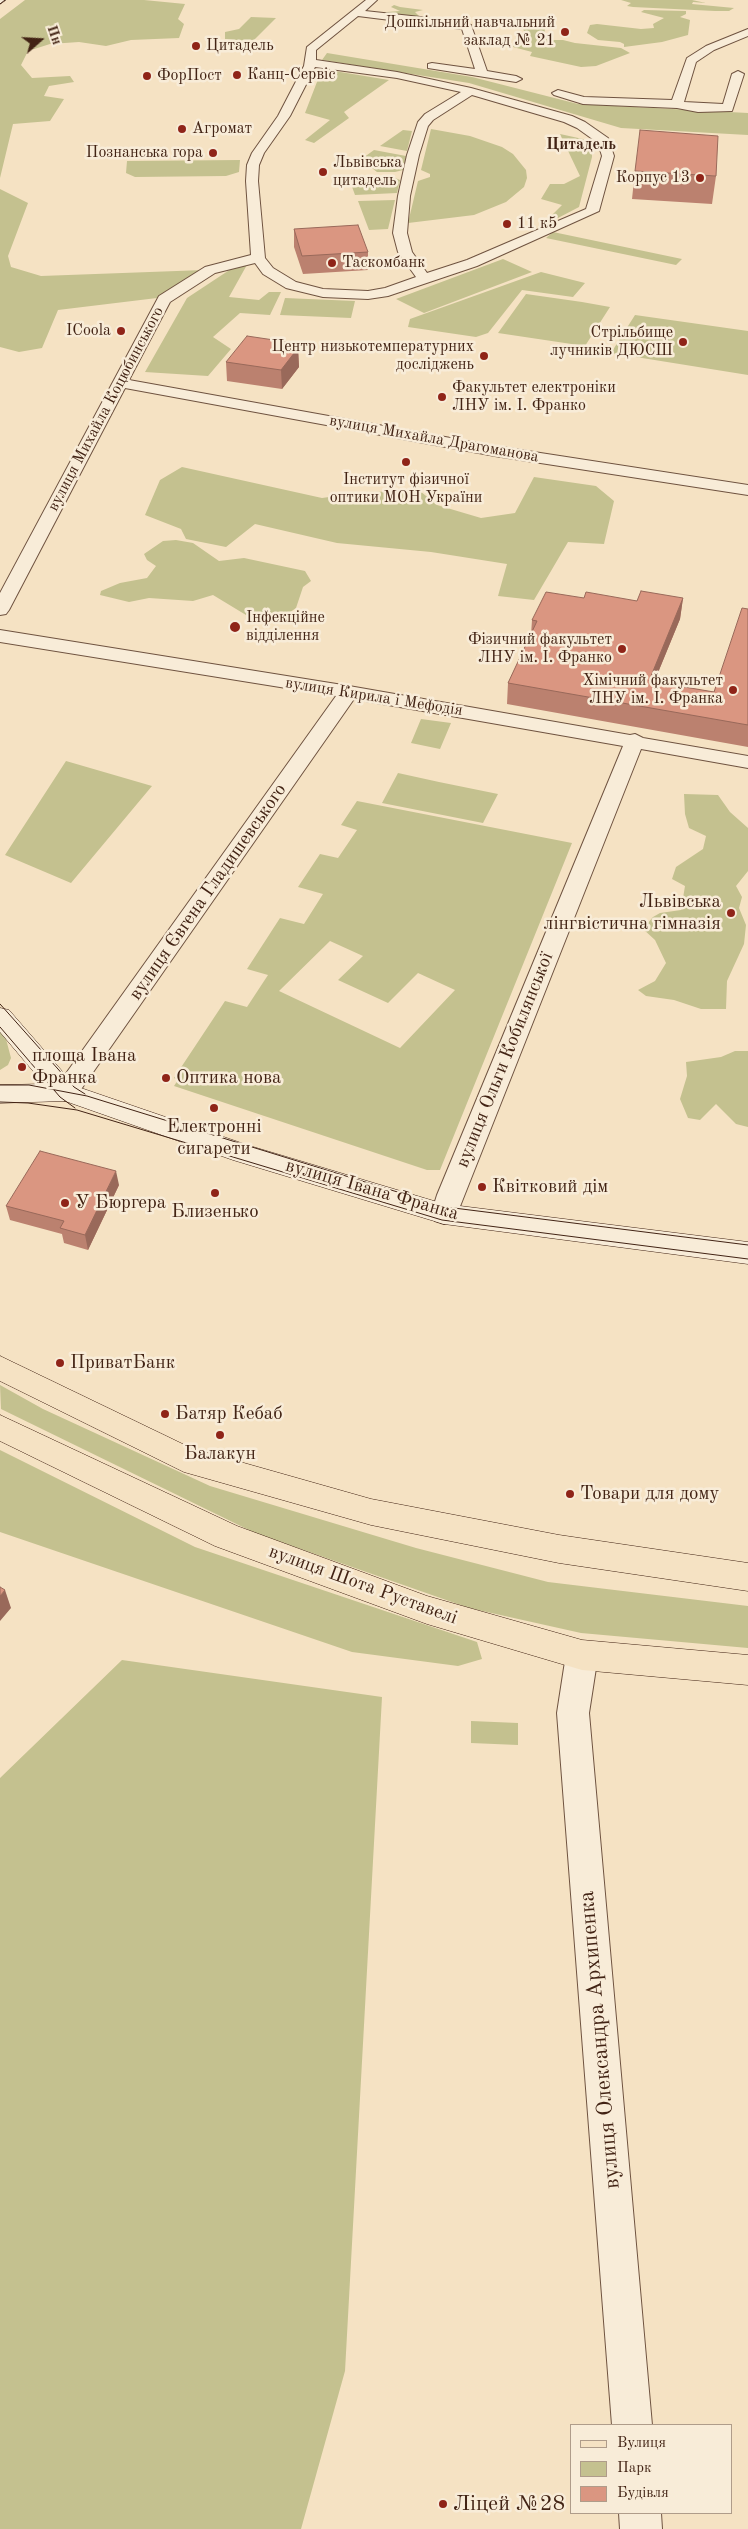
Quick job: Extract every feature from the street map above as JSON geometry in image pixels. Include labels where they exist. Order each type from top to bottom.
[{"type":"main road","points":[[0,1016],[66,1092]]},
{"type":"main road","points":[[0,1094],[66,1092]]},
{"type":"main road","name":"вулиця Івана Франка","points":[[66,1092],[242,1153],[444,1214],[748,1253]]},
{"type":"main road","points":[[0,1368],[184,1458],[370,1512],[559,1549],[748,1576]]},
{"type":"main road","name":"вулиця Шота Руставелі","points":[[0,1427],[226,1536],[427,1610],[582,1655],[748,1670]]},
{"type":"street","points":[[311,49],[372,0]]},
{"type":"street","points":[[357,13],[457,24],[467,27],[482,73]]},
{"type":"street","points":[[676,104],[691,60],[710,48],[748,32]]},
{"type":"street","points":[[311,49],[330,52]]},
{"type":"street","points":[[311,49],[311,63],[284,116],[258,153],[253,165],[258,258],[268,271],[291,285],[323,293],[375,294],[388,292],[472,263],[592,211],[608,156],[604,141],[581,125],[471,91],[397,75],[311,63]]},
{"type":"street","points":[[416,64],[516,79]]},
{"type":"street","points":[[558,93],[583,100],[676,104],[698,108],[728,108],[738,74]]},
{"type":"street","points":[[424,279],[405,252],[400,234],[404,196],[413,155],[422,125],[430,116],[471,91]]},
{"type":"street","name":"вулиця Михайла Коцюбинського","points":[[0,610],[164,299],[210,270],[239,260],[258,258]]},
{"type":"street","name":"вулиця Михайла Драгоманова","points":[[120,383],[495,450],[748,490]]},
{"type":"street","name":"вулиця Кирила і Мефодія","points":[[0,636],[635,740],[748,762]]},
{"type":"street","name":"вулиця Євгена Гладишевського","points":[[66,1092],[349,692]]},
{"type":"street","name":"вулиця Ольги Кобилянської","points":[[444,1214],[450,1195],[635,740]]},
{"type":"street","name":"вулиця Олександра Архипенка","points":[[582,1655],[573,1721],[632,2424]]},
{"type":"street","points":[[640,2514],[641,2529]]},
{"type":"green space","points":[[25,0],[144,0],[185,4],[178,19],[184,24],[179,38],[131,40],[106,46],[79,42],[50,44],[28,51],[21,65],[32,78],[70,76],[74,82],[49,86],[44,96],[64,99],[50,121],[13,124],[0,178],[0,19]]},
{"type":"green space","points":[[621,0],[692,0],[706,3],[693,2],[692,4],[734,8],[729,11],[715,11],[633,7],[627,6],[631,3]]},
{"type":"green space","points":[[394,5],[423,10],[415,12],[420,17],[373,13],[400,11],[391,7]]},
{"type":"green space","points":[[644,10],[686,11],[686,14],[680,17],[690,20],[688,35],[662,42],[624,47],[624,44],[620,42],[598,40],[587,33],[590,25],[597,24],[641,29],[654,28],[653,24],[664,18],[641,12]]},
{"type":"green space","points":[[251,17],[276,18],[252,42],[225,39],[225,32],[239,29]]},
{"type":"green space","points":[[501,20],[546,26],[543,37],[548,40],[563,40],[621,48],[630,53],[596,66],[581,67],[530,56],[532,52],[513,47],[516,40],[525,33],[523,29],[492,25],[488,21]]},
{"type":"green space","points":[[327,53],[472,77],[578,104],[748,113],[748,135],[621,128],[469,83],[322,60]]},
{"type":"green space","points":[[322,69],[389,80],[344,112],[349,118],[314,143],[305,140],[330,120],[305,113]]},
{"type":"green space","points":[[431,129],[470,136],[502,147],[513,154],[526,170],[527,178],[524,187],[506,202],[474,215],[408,223],[418,181],[430,177],[430,174],[421,170]]},
{"type":"green space","points":[[403,130],[412,131],[407,151],[380,146]]},
{"type":"green space","points":[[560,134],[592,141],[592,157],[579,207],[558,218],[551,216],[562,205],[541,199],[550,184],[564,184],[580,176]]},
{"type":"green space","points":[[374,150],[406,156],[403,170],[377,172],[368,165],[356,163]]},
{"type":"green space","points":[[240,160],[239,172],[226,176],[135,177],[126,173],[127,161]]},
{"type":"green space","points":[[376,177],[393,177],[400,180],[397,193],[355,195],[351,184],[367,182]]},
{"type":"green space","points":[[0,189],[28,203],[8,256],[11,267],[41,276],[204,270],[157,298],[58,310],[42,348],[19,352],[0,347]]},
{"type":"green space","points":[[395,200],[388,229],[369,230],[358,201]]},
{"type":"green space","points":[[553,232],[682,259],[676,265],[546,238]]},
{"type":"green space","points":[[503,259],[532,272],[424,313],[396,299]]},
{"type":"green space","points":[[248,263],[229,297],[259,300],[269,292],[281,292],[270,315],[240,313],[213,337],[231,349],[208,376],[145,372],[187,298],[237,265]]},
{"type":"green space","points":[[541,272],[585,283],[573,297],[522,290],[488,333],[476,337],[408,327],[410,319]]},
{"type":"green space","points":[[526,294],[610,307],[585,346],[498,333]]},
{"type":"green space","points":[[285,298],[355,301],[351,318],[280,315]]},
{"type":"green space","name":"Стрільбище лучників ДЮСШ","points":[[635,315],[748,331],[748,375],[611,353]]},
{"type":"green space","points":[[182,467],[322,498],[365,492],[420,491],[437,505],[481,518],[515,513],[534,477],[596,486],[614,501],[604,544],[568,542],[534,600],[498,596],[507,564],[431,552],[337,543],[255,524],[226,547],[186,539],[181,529],[145,515],[160,480]]},
{"type":"green space","points":[[176,540],[193,543],[219,561],[244,558],[305,571],[311,581],[303,587],[296,608],[282,618],[268,619],[246,615],[213,595],[193,601],[149,598],[129,602],[100,595],[101,591],[120,583],[147,578],[156,566],[147,560],[144,554],[163,541]]},
{"type":"green space","points":[[421,719],[451,723],[440,749],[411,743]]},
{"type":"green space","points":[[66,761],[152,786],[71,883],[5,855]]},
{"type":"green space","points":[[398,773],[498,794],[483,823],[382,803]]},
{"type":"green space","points":[[684,794],[718,795],[730,812],[748,828],[748,871],[736,886],[742,897],[739,908],[746,925],[744,944],[727,981],[726,1009],[701,1009],[674,1000],[646,996],[638,990],[655,981],[666,963],[655,940],[643,929],[653,917],[660,913],[681,910],[685,886],[672,879],[676,867],[703,849],[706,836],[689,828],[685,814]]},
{"type":"green space","points":[[357,801],[572,843],[440,1170],[427,1170],[174,1086],[178,1080],[174,1078],[225,1001],[247,1007],[268,975],[247,969],[280,918],[304,924],[323,894],[298,887],[320,854],[338,858],[357,830],[341,825]],"holes":[[[330,941],[363,956],[338,980],[388,1003],[418,973],[455,990],[400,1048],[279,991]]]},
{"type":"green space","points":[[0,1032],[6,1039],[11,1058],[8,1065],[0,1070]]},
{"type":"green space","points":[[735,1051],[748,1051],[748,1127],[736,1124],[716,1104],[700,1120],[688,1118],[680,1099],[687,1076],[686,1062],[721,1057]]},
{"type":"green space","points":[[0,1385],[43,1409],[210,1486],[416,1548],[548,1582],[748,1606],[748,1648],[581,1633],[469,1608],[255,1533],[1,1409]]},
{"type":"green space","points":[[0,1450],[195,1547],[477,1642],[482,1659],[458,1666],[352,1652],[0,1532]]},
{"type":"green space","points":[[122,1660],[382,1697],[345,2371],[301,2529],[0,2529],[0,1778]]},
{"type":"green space","points":[[471,1721],[518,1723],[518,1745],[471,1743]]},
{"type":"building","points":[[640,130],[718,136],[716,176],[635,171]]},
{"type":"building","points":[[358,225],[368,252],[302,256],[294,229]]},
{"type":"building","points":[[247,336],[294,343],[291,347],[298,348],[281,370],[226,362]]},
{"type":"building","points":[[641,591],[683,598],[649,681],[714,692],[742,608],[748,609],[748,725],[508,683],[537,621],[532,620],[546,592],[584,598],[586,592],[637,601]]},
{"type":"building","name":"У Бюргера","points":[[40,1151],[116,1171],[85,1235],[60,1228],[64,1221],[6,1206]]},
{"type":"building","points":[[0,1587],[5,1590],[0,1596]]},
{"type":"tram line","points":[[0,4],[5,0]]},
{"type":"tram line","points":[[0,1004],[74,1087],[85,1094]]},
{"type":"tram line","points":[[0,1027],[54,1090]]},
{"type":"tram line","points":[[0,1085],[29,1085],[54,1090]]},
{"type":"tram line","points":[[54,1090],[87,1096],[446,1207],[748,1245]]},
{"type":"tram line","points":[[54,1090],[75,1108]]},
{"type":"tram line","points":[[0,1102],[28,1103],[77,1110],[442,1220],[748,1259]]},
{"type":"place","name":"Дошкільний навчальний заклад № 21","points":[[565,32]]},
{"type":"place","name":"Цитадель","points":[[196,46]]},
{"type":"place","name":"Канц-Сервіс","points":[[237,75]]},
{"type":"place","name":"ФорПост","points":[[147,76]]},
{"type":"place","name":"Агромат","points":[[182,129]]},
{"type":"place","name":"Познанська гора","points":[[213,153]]},
{"type":"place","name":"Львівська цитадель","points":[[323,172]]},
{"type":"place","name":"Корпус 13","points":[[700,178]]},
{"type":"place","name":"11 к5","points":[[507,224]]},
{"type":"place","name":"Таскомбанк","points":[[332,263]]},
{"type":"place","name":"ICoola","points":[[121,331]]},
{"type":"place","name":"Стрільбище лучників ДЮСШ","points":[[683,342]]},
{"type":"place","name":"Центр низькотемпературних досліджень","points":[[484,356]]},
{"type":"place","name":"Факультет електроніки ЛНУ ім. І. Франко","points":[[442,397]]},
{"type":"place","name":"Інститут фізичної оптики МОН України","points":[[406,462]]},
{"type":"place","name":"Інфекційне відділення","points":[[235,627]]},
{"type":"place","name":"Фізичний факультет ЛНУ ім. І. Франко","points":[[622,649]]},
{"type":"place","name":"Хімічний факультет ЛНУ ім. І. Франка","points":[[733,690]]},
{"type":"place","name":"Львівська лінгвістична гімназія","points":[[731,913]]},
{"type":"place","name":"площа Івана Франка","points":[[22,1067]]},
{"type":"place","name":"Оптика нова","points":[[166,1078]]},
{"type":"place","name":"Електронні сигарети","points":[[214,1108]]},
{"type":"place","name":"Квітковий дім","points":[[482,1187]]},
{"type":"place","name":"Близенько","points":[[215,1193]]},
{"type":"place","name":"У Бюргера","points":[[65,1203]]},
{"type":"place","name":"ПриватБанк","points":[[60,1363]]},
{"type":"place","name":"Батяр Кебаб","points":[[165,1414]]},
{"type":"place","name":"Балакун","points":[[220,1435]]},
{"type":"place","name":"Товари для дому","points":[[570,1494]]},
{"type":"place","name":"Ліцей №28","points":[[443,2504]]},
{"type":"district","name":"Цитадель","points":[[581,145]]}]
